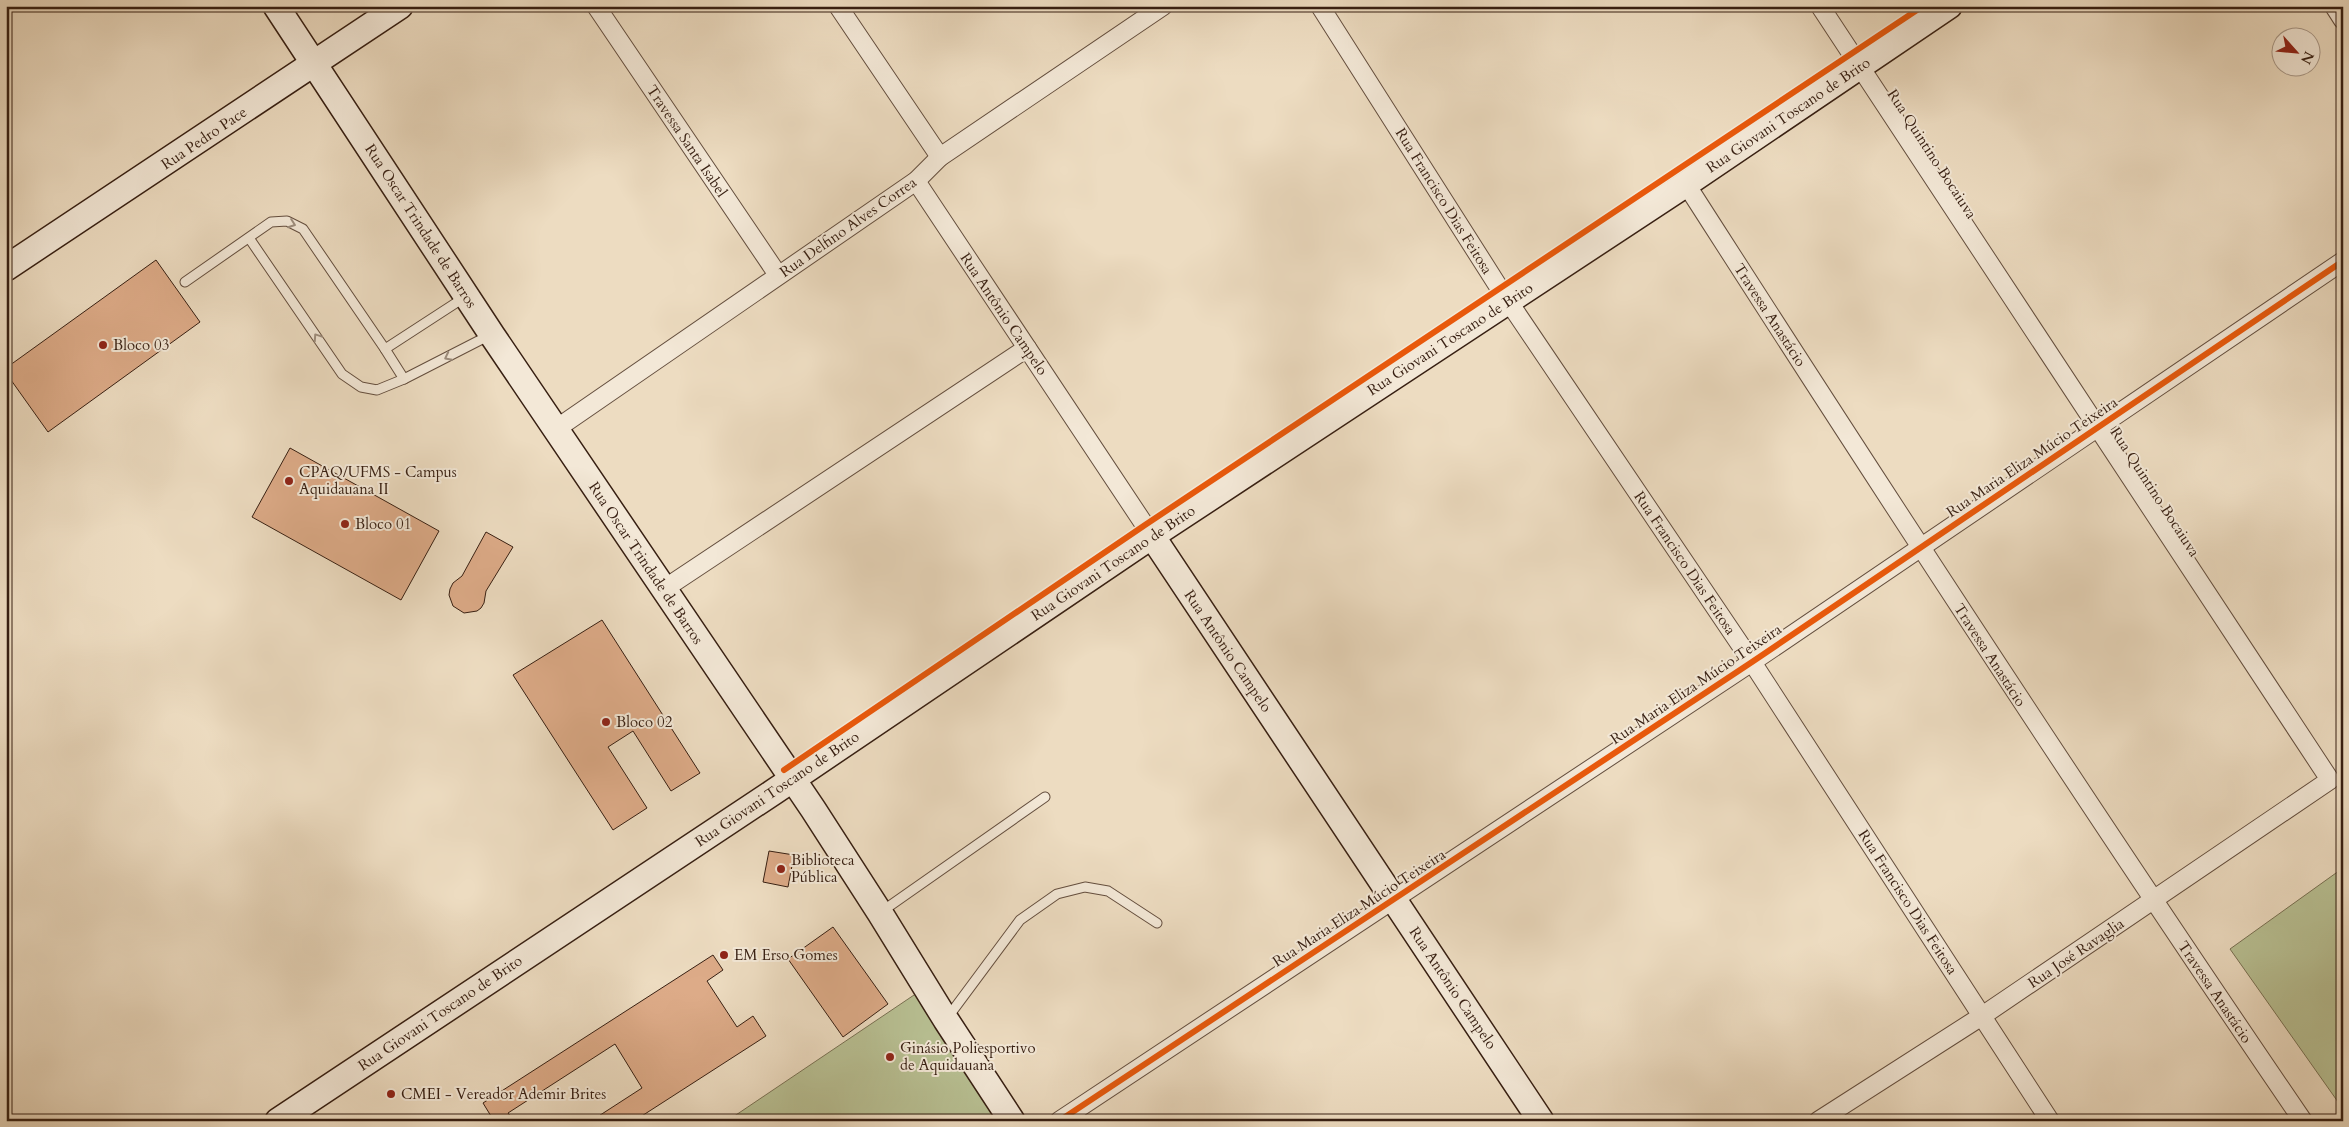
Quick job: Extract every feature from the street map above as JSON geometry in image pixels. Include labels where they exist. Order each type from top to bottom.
[{"type":"main road","name":"Rua Oscar Trindade de Barros","points":[[276,6],[492,335],[880,912],[946,1020],[1012,1121]]},
{"type":"main road","name":"Rua Pedro Pace","points":[[6,268],[400,6]]},
{"type":"main road","name":"Rua Giovani Toscano de Brito","points":[[278,1121],[791,780],[1152,536],[1686,184],[1949,6]]},
{"type":"main road","name":"Rua Antônio Campelo","points":[[1152,536],[1541,1121]]},
{"type":"street","name":"Travessa Santa Isabel","points":[[596,6],[778,276]]},
{"type":"street","points":[[838,6],[940,157]]},
{"type":"street","name":"Rua Delfino Alves Correa","points":[[556,429],[916,181],[940,157],[1163,6]]},
{"type":"street","name":"Rua Francisco Dias Feitosa","points":[[1320,6],[1508,301],[1752,662],[2050,1121]]},
{"type":"street","name":"Rua Quintino Bocaiuva","points":[[1820,6],[2330,780]]},
{"type":"street","points":[[2334,6],[2343,20]]},
{"type":"street","name":"Rua Antônio Campelo","points":[[916,181],[1152,536]]},
{"type":"street","name":"Travessa Anastácio","points":[[1686,184],[1920,548],[2153,901],[2304,1121]]},
{"type":"street","name":"Rua Maria Eliza Múcio Teixeira","points":[[1059,1121],[1752,662],[2343,262]]},
{"type":"street","points":[[664,589],[1026,348]]},
{"type":"street","name":"Rua José Ravaglia","points":[[1818,1121],[1982,1016],[2330,780]]},
{"type":"lane","points":[[185,282],[271,222],[287,221],[303,229],[404,379]]},
{"type":"lane","points":[[250,238],[342,374],[362,387],[377,390],[404,379],[492,335]]},
{"type":"lane","points":[[385,349],[467,296]]},
{"type":"lane","points":[[880,912],[1045,797]]},
{"type":"lane","points":[[946,1020],[1020,920],[1057,894],[1085,887],[1108,891],[1157,923]]},
{"type":"green space","points":[[2343,868],[2343,1109],[2230,949]]},
{"type":"green space","name":"Ginásio Poliesportivo de Aquidauana","points":[[917,993],[1001,1121],[727,1121]]},
{"type":"building","name":"Bloco 03","points":[[156,260],[200,322],[48,432],[6,373],[6,368]]},
{"type":"building","name":"Bloco 01","points":[[290,448],[439,531],[401,600],[252,517]]},
{"type":"building","points":[[486,532],[513,547],[486,591],[481,608],[477,611],[464,613],[453,606],[449,595],[450,589],[453,583],[462,576]]},
{"type":"building","name":"Bloco 02","points":[[602,620],[700,773],[671,791],[633,731],[608,747],[647,808],[613,830],[513,675]]},
{"type":"building","points":[[769,851],[794,855],[788,887],[763,882]]},
{"type":"building","points":[[833,927],[888,1004],[843,1037],[788,959]]},
{"type":"building","points":[[713,955],[723,970],[707,981],[737,1027],[753,1016],[766,1036],[634,1121],[591,1121],[642,1088],[615,1044],[508,1113],[514,1121],[494,1121],[483,1103]]},
{"type":"cycle path","points":[[784,770],[1145,525],[1923,6]]},
{"type":"cycle path","points":[[1059,1121],[1752,662],[2343,261]]},
{"type":"place","name":"Bloco 03","points":[[103,345]]},
{"type":"place","name":"CPAQ/UFMS - Campus Aquidauana II","points":[[289,481]]},
{"type":"place","name":"Bloco 01","points":[[345,524]]},
{"type":"place","name":"Bloco 02","points":[[606,722]]},
{"type":"place","name":"Biblioteca Pública","points":[[781,869]]},
{"type":"place","name":"EM Erso Gomes","points":[[724,955]]},
{"type":"place","name":"Ginásio Poliesportivo de Aquidauana","points":[[890,1057]]},
{"type":"place","name":"CMEI - Vereador Ademir Brites","points":[[391,1094]]}]
